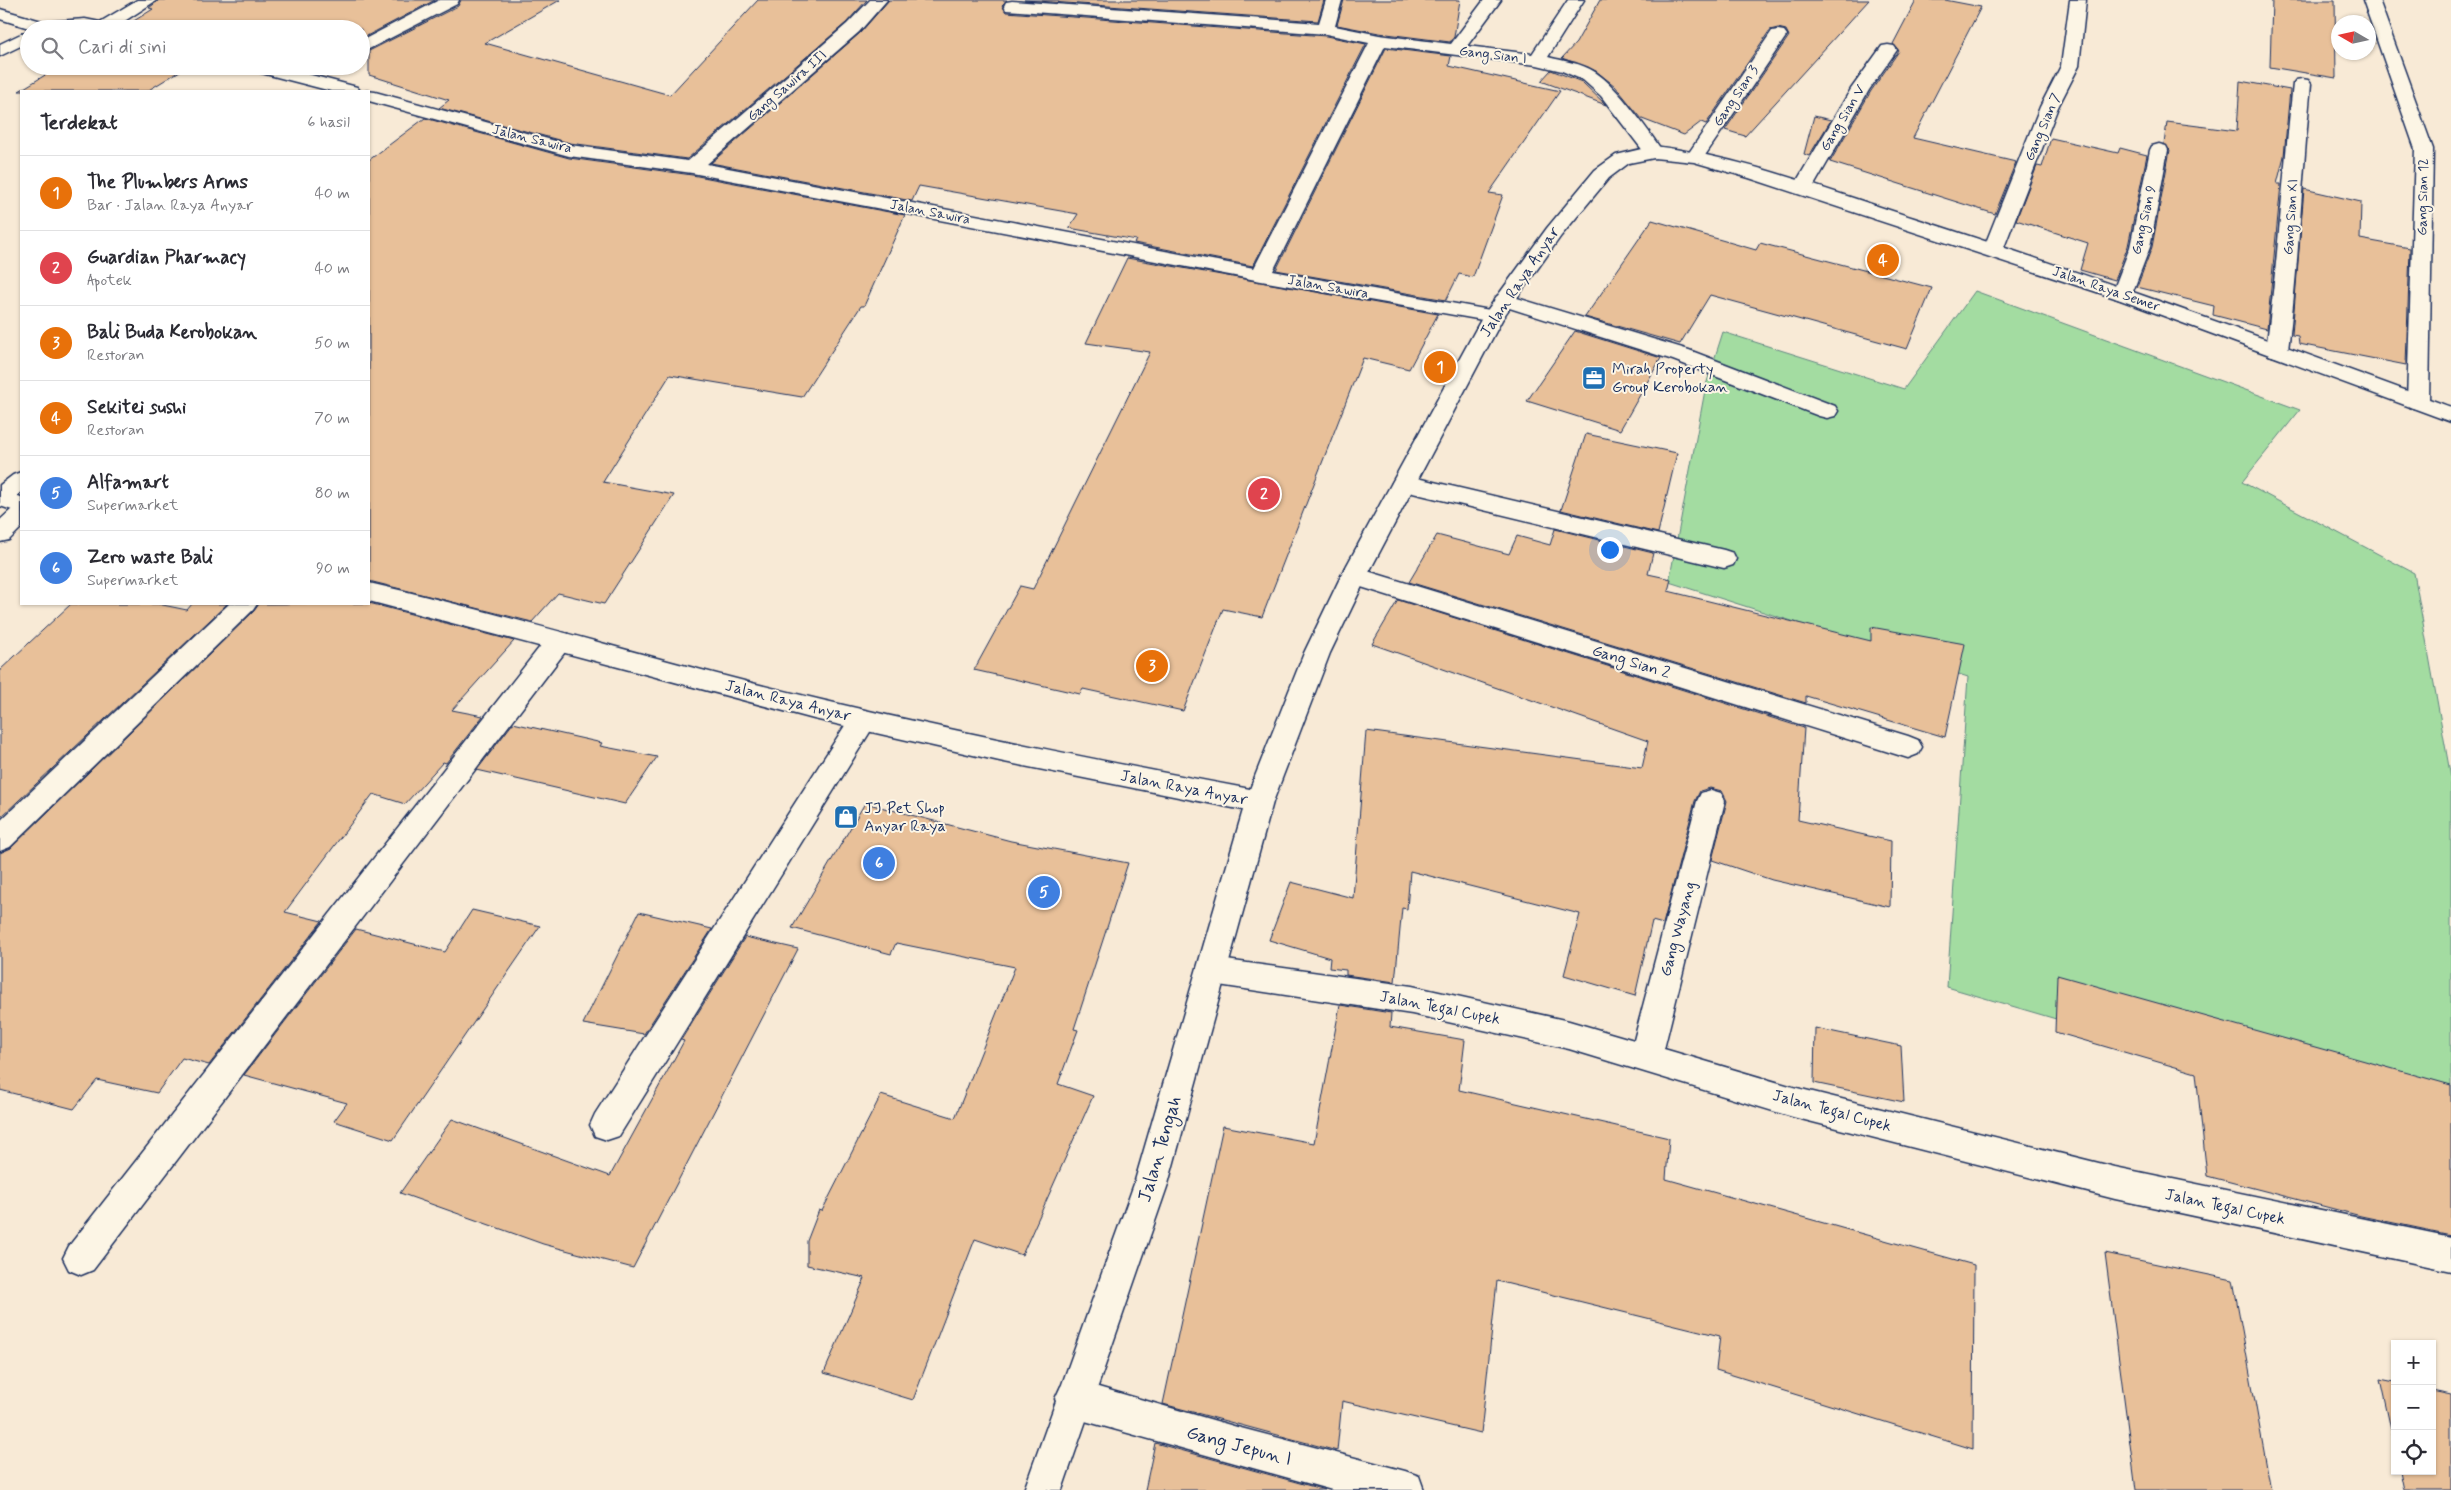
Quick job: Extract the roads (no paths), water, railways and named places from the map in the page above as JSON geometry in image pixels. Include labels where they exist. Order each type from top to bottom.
[{"type":"street","points":[[119,20],[149,0]]},
{"type":"street","points":[[370,43],[452,0]]},
{"type":"street","name":"Gang Sawira III","points":[[692,168],[853,28],[879,0]]},
{"type":"street","points":[[1326,29],[1334,0]]},
{"type":"street","points":[[1454,50],[1493,0]]},
{"type":"street","points":[[1537,60],[1576,0]]},
{"type":"street","name":"Gang Sian 7","points":[[1993,250],[2050,108],[2070,66],[2078,0]]},
{"type":"street","name":"Gang Sian 12","points":[[2370,0],[2424,149],[2418,402]]},
{"type":"street","name":"Gang Sian I","points":[[1012,6],[1326,29],[1379,40],[1537,60],[1568,67],[1589,76],[1607,92],[1654,152]]},
{"type":"street","points":[[0,14],[20,22]]},
{"type":"street","name":"Gang Sian 3","points":[[1695,157],[1778,35]]},
{"type":"street","points":[[0,51],[20,40]]},
{"type":"street","points":[[1261,275],[1379,40]]},
{"type":"street","name":"Gang Sian V","points":[[1802,188],[1860,89],[1888,50]]},
{"type":"street","points":[[289,75],[346,90]]},
{"type":"street","points":[[304,79],[311,75]]},
{"type":"street","name":"Gang Sian XI","points":[[2277,350],[2287,272],[2292,179],[2302,84]]},
{"type":"street","name":"Jalan Sawira","points":[[370,96],[569,150],[692,168],[1261,275],[1499,308],[1681,355],[1827,411]]},
{"type":"street","name":"Gang Sian 9","points":[[2123,292],[2140,247],[2160,150]]},
{"type":"street","name":"Jalan Raya Anyar","points":[[370,592],[751,693],[863,720],[1042,761],[1259,802],[1317,653],[1354,576],[1499,308],[1554,232],[1602,174],[1624,159],[1654,152],[1695,157],[1756,174]]},
{"type":"street","name":"Jalan Raya Semer","points":[[1756,174],[2123,292],[2451,415]]},
{"type":"street","points":[[0,498],[20,481]]},
{"type":"street","points":[[1404,483],[1724,559]]},
{"type":"street","points":[[0,498],[20,505]]},
{"type":"street","points":[[0,534],[20,516]]},
{"type":"street","name":"Gang Sian 2","points":[[1354,576],[1908,747]]},
{"type":"street","points":[[0,839],[243,605]]},
{"type":"street","points":[[81,1258],[559,641]]},
{"type":"street","points":[[607,1125],[863,720]]},
{"type":"street","name":"Gang Wayang","points":[[1646,1057],[1712,801]]},
{"type":"street","name":"Jalan Tengah","points":[[1043,1490],[1151,1184],[1259,802]]},
{"type":"street","name":"Jalan Tegal Cupek","points":[[1212,971],[1412,1000],[1569,1035],[1793,1102],[2115,1184],[2451,1254]]},
{"type":"street","name":"Gang Jepun I","points":[[1074,1398],[1237,1446],[1405,1490]]},
{"type":"place","name":"Sekitei sushi","points":[[1883,260]]},
{"type":"place","name":"The Plumbers Arms","points":[[1440,367]]},
{"type":"place","name":"Mirah Property Group Kerobokan","points":[[1594,378]]},
{"type":"place","name":"Guardian Pharmacy","points":[[1264,494]]},
{"type":"place","name":"Bali Buda Kerobokan","points":[[1152,666]]},
{"type":"place","name":"JJ Pet Shop Anyar Raya","points":[[846,817]]},
{"type":"place","name":"Zero waste Bali","points":[[879,863]]},
{"type":"place","name":"Alfamart","points":[[1044,892]]}]
